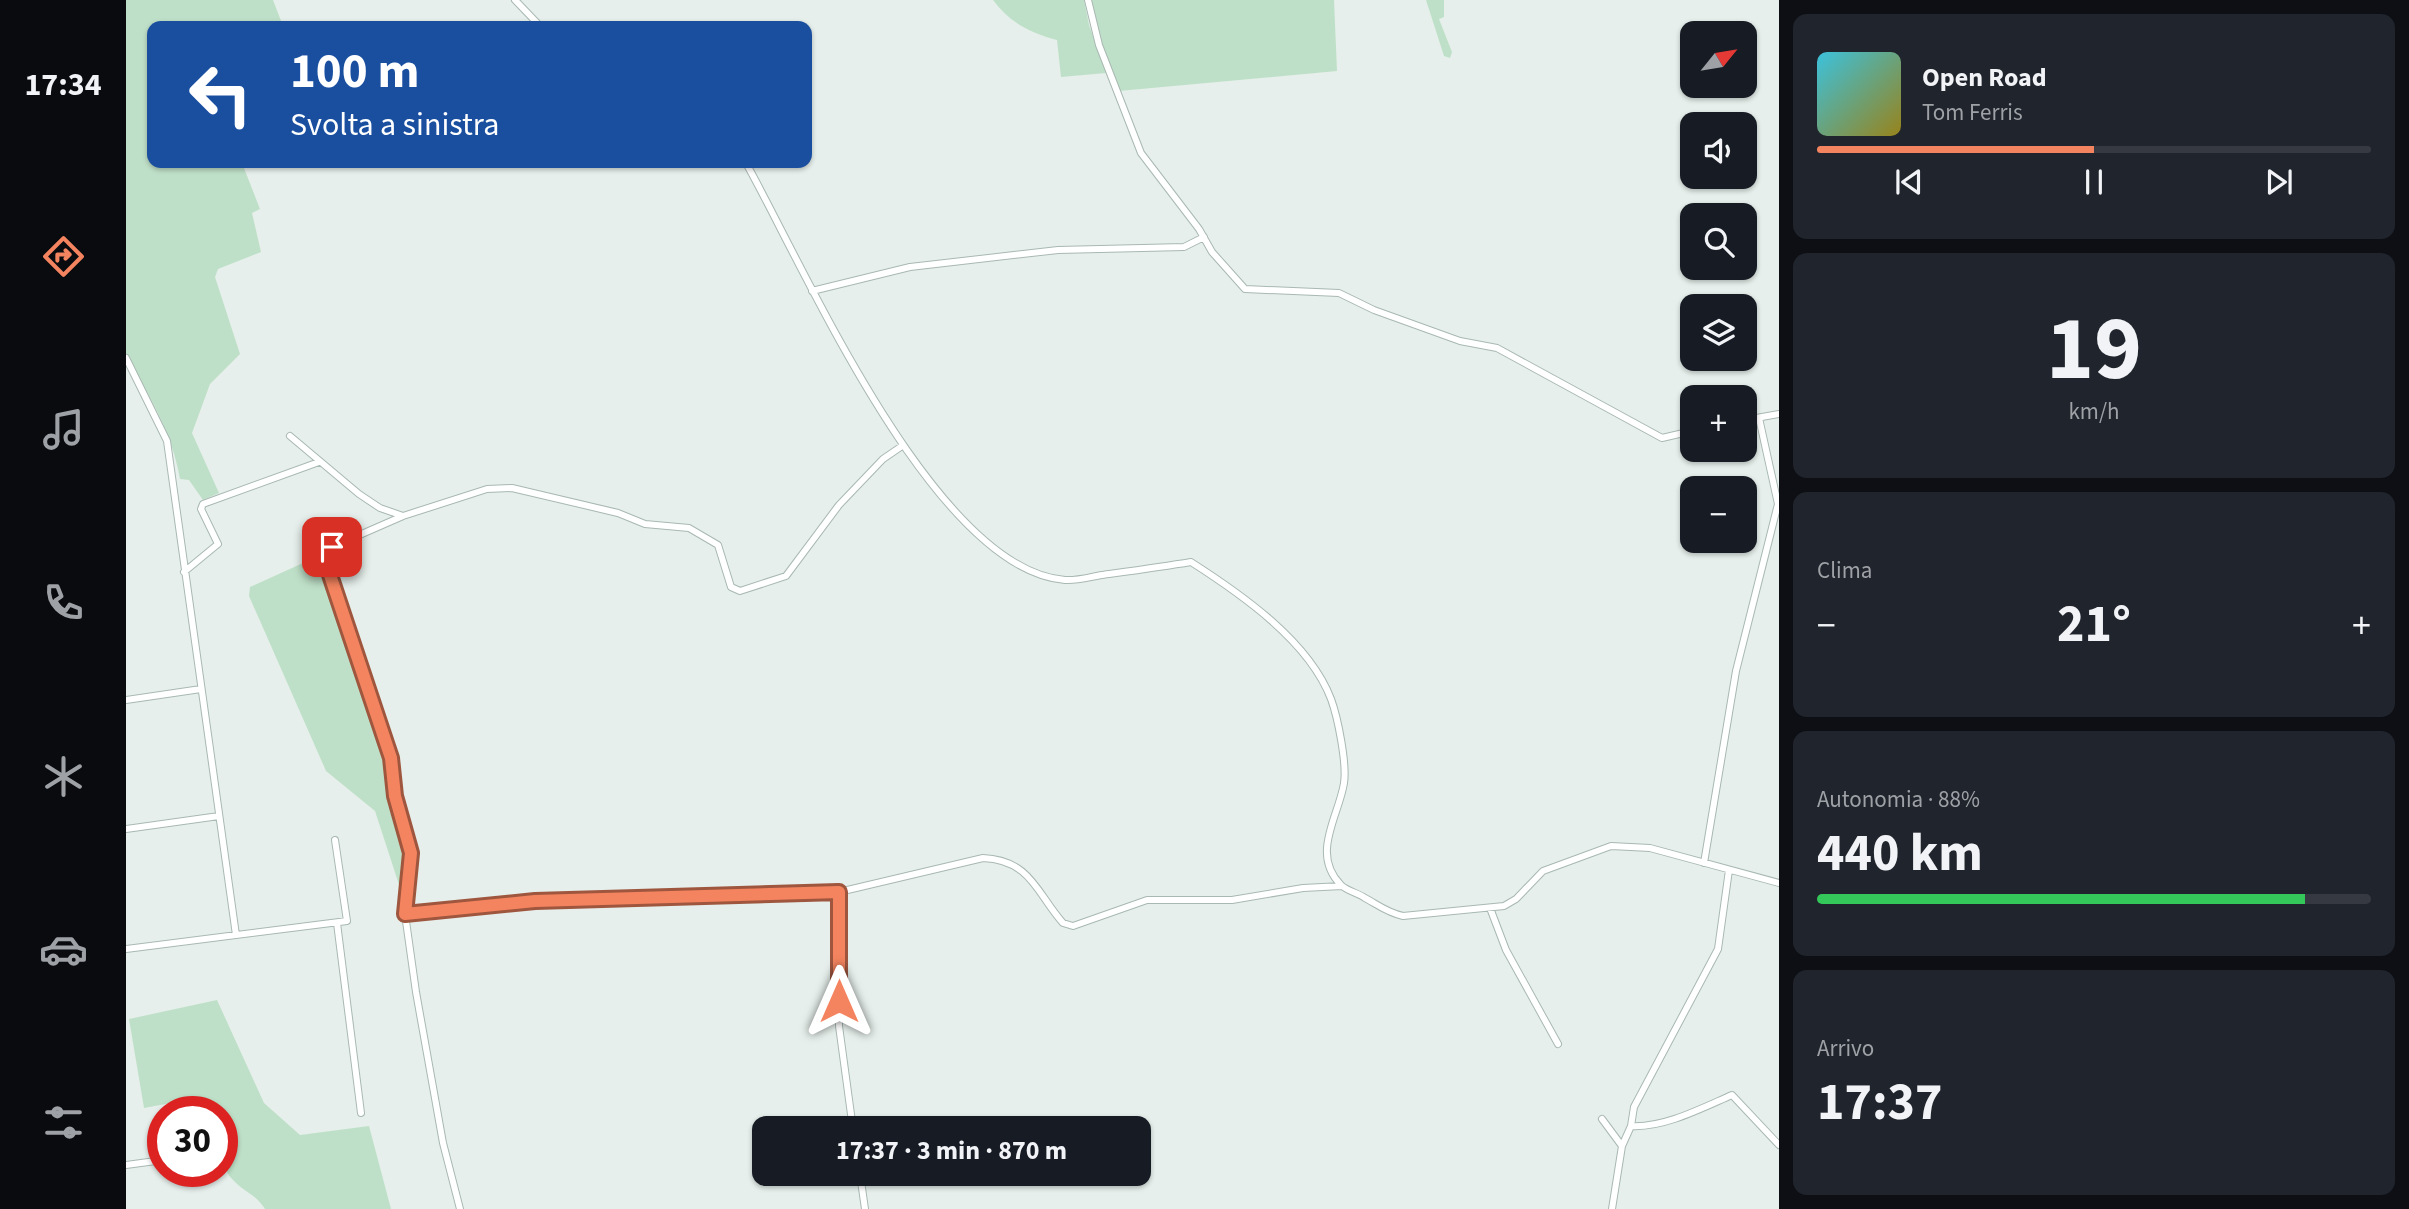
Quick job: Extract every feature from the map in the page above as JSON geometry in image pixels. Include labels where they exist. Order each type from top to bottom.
[{"type":"street","points":[[515,0],[535,21]]},
{"type":"street","points":[[1088,0],[1099,45],[1142,153],[1212,251],[1245,289],[1339,293],[1374,310],[1460,341],[1496,348],[1662,438],[1680,434]]},
{"type":"street","points":[[749,168],[812,291],[902,446],[965,521],[1011,564],[1065,580],[1191,562],[1268,617],[1308,660],[1332,701],[1344,782],[1327,843],[1330,862],[1342,886]]},
{"type":"street","points":[[812,291],[910,267],[1058,250],[1184,247],[1204,237]]},
{"type":"street","points":[[126,358],[167,441],[236,935]]},
{"type":"street","points":[[1704,863],[1736,671],[1778,504],[1759,418],[1779,414]]},
{"type":"street","points":[[290,436],[319,462],[380,508],[403,516]]},
{"type":"street","points":[[460,1209],[443,1143],[405,914],[411,853],[395,796],[391,758],[326,563],[325,553],[403,516],[487,489],[512,488],[618,513],[631,521],[689,528],[718,545],[731,587],[740,591],[786,576],[839,505],[883,458],[902,446]]},
{"type":"street","points":[[184,572],[218,544],[201,509],[202,504],[319,462]]},
{"type":"street","points":[[126,701],[201,689]]},
{"type":"street","points":[[126,829],[219,816]]},
{"type":"street","points":[[126,949],[347,921],[335,840]]},
{"type":"street","points":[[405,914],[535,901],[839,892],[962,862],[996,859],[1033,880],[1054,914],[1063,923],[1073,926],[1147,900],[1232,900],[1303,888],[1342,886],[1392,914],[1403,916],[1490,908],[1511,903],[1543,872],[1611,846],[1650,848],[1779,883]]},
{"type":"street","points":[[1612,1209],[1622,1146],[1631,1126],[1634,1107],[1718,949],[1729,870]]},
{"type":"street","points":[[839,892],[839,1026],[851,1116]]},
{"type":"street","points":[[1490,908],[1506,950],[1558,1044]]},
{"type":"street","points":[[337,923],[361,1114]]},
{"type":"street","points":[[1631,1126],[1692,1112],[1732,1095],[1779,1145]]},
{"type":"street","points":[[1602,1118],[1622,1146]]},
{"type":"street","points":[[126,1165],[147,1162]]},
{"type":"street","points":[[861,1186],[864,1209]]},
{"type":"green space","points":[[126,0],[273,0],[281,21],[147,21],[147,168],[244,168],[260,209],[252,213],[261,252],[218,269],[215,277],[240,354],[210,384],[192,433],[219,493],[203,500],[189,480],[180,479],[172,446],[159,416],[126,358]]},
{"type":"green space","points":[[993,0],[1084,0],[1089,25],[1106,73],[1061,77],[1057,40],[1021,26],[1006,15]]},
{"type":"green space","points":[[1089,0],[1334,0],[1337,71],[1119,91],[1099,46]]},
{"type":"green space","points":[[1426,0],[1444,0],[1444,17],[1439,19],[1452,52],[1450,58],[1444,56]]},
{"type":"green space","points":[[314,558],[321,568],[388,758],[392,796],[411,863],[403,897],[375,811],[326,771],[249,596],[250,587]]},
{"type":"green space","points":[[217,1000],[264,1103],[300,1135],[369,1126],[391,1209],[265,1209],[238,1184],[238,1096],[147,1096],[147,1107],[144,1108],[129,1019]]},
{"type":"route","points":[[332,547],[325,553],[326,563],[391,758],[395,796],[411,853],[405,914],[535,901],[839,892],[839,1001]]}]
